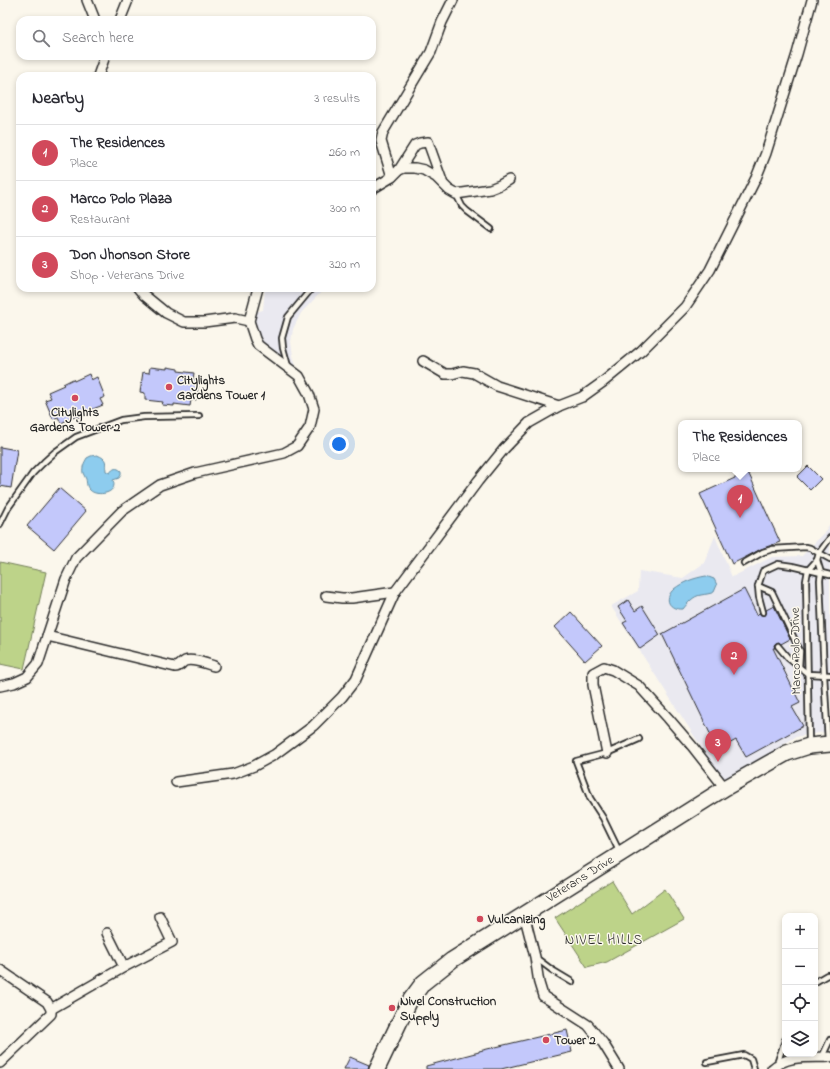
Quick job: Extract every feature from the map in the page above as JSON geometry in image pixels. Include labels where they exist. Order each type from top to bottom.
[{"type":"main road","name":"Veterans Drive","points":[[377,1069],[409,1002],[423,983],[452,960],[725,788],[787,754],[809,746],[829,744]]},
{"type":"street","points":[[87,0],[93,16]]},
{"type":"street","points":[[122,16],[128,0]]},
{"type":"street","points":[[392,177],[380,141],[383,132],[431,52],[442,22],[453,0]]},
{"type":"street","points":[[176,782],[233,774],[254,766],[274,754],[313,726],[342,697],[356,679],[395,592],[504,448],[529,422],[559,406],[582,397],[603,382],[641,351],[685,308],[710,270],[756,178],[766,154],[812,0]]},
{"type":"street","points":[[99,72],[104,60]]},
{"type":"street","points":[[376,187],[392,177],[415,145],[428,142],[443,184]]},
{"type":"street","points":[[398,170],[404,168],[424,170],[436,177],[449,190],[456,194],[490,189],[509,180]]},
{"type":"street","points":[[141,292],[166,313],[184,322],[204,322],[235,318],[249,322]]},
{"type":"street","points":[[0,686],[14,683],[27,677],[38,664],[66,579],[76,558],[122,511],[160,485],[195,473],[284,453],[297,446],[310,427],[314,409],[310,394],[299,376],[258,345],[249,322],[257,292]]},
{"type":"street","points":[[423,361],[445,374],[474,372],[498,386],[559,406]]},
{"type":"street","points":[[326,596],[352,598],[395,592]]},
{"type":"street","points":[[47,636],[175,667],[179,667],[186,660],[190,659],[214,666]]},
{"type":"street","points":[[607,753],[593,685],[593,673],[604,667],[613,670],[639,686],[692,746],[725,788]]},
{"type":"street","points":[[524,914],[543,996],[588,1025],[603,1043],[618,1069]]},
{"type":"street","points":[[51,1009],[124,967],[172,942],[160,917]]},
{"type":"street","points":[[107,933],[124,967]]},
{"type":"street","points":[[0,970],[47,1002],[51,1009],[51,1014],[0,1063]]},
{"type":"street","points":[[774,1067],[789,1060],[802,1057],[826,1057]]},
{"type":"lane","points":[[456,194],[462,206],[491,229]]},
{"type":"lane","points":[[289,369],[282,338],[288,317],[309,292]]},
{"type":"lane","points":[[0,524],[8,508],[33,473],[54,452],[76,436],[121,420],[144,416],[199,416]]},
{"type":"lane","points":[[808,570],[817,560],[819,553],[830,538]]},
{"type":"lane","points":[[744,563],[763,552],[773,549],[806,547],[830,559]]},
{"type":"lane","name":"Marco Polo Drive","points":[[817,560],[821,573],[820,580],[824,675],[829,744]]},
{"type":"lane","points":[[762,612],[758,586],[763,571],[778,564],[830,575]]},
{"type":"lane","name":"Marco Polo Drive","points":[[808,570],[806,581],[809,746]]},
{"type":"lane","points":[[758,586],[772,592],[800,651],[799,667]]},
{"type":"lane","points":[[778,646],[788,658],[808,674],[830,675]]},
{"type":"lane","points":[[620,855],[603,818],[590,798],[576,761],[607,753],[639,739]]},
{"type":"lane","points":[[535,957],[552,970],[572,982]]},
{"type":"lane","points":[[818,980],[827,975],[830,975]]},
{"type":"lane","points":[[826,1057],[830,1040]]},
{"type":"lane","points":[[774,1067],[782,1047]]},
{"type":"lane","points":[[707,1062],[744,1055],[751,1059],[754,1069]]},
{"type":"shaded area","points":[[265,292],[321,292],[301,313],[293,329],[291,342],[293,356],[299,376],[267,352],[253,330],[255,312],[263,310]]},
{"type":"shaded area","points":[[830,524],[830,731],[795,737],[726,783],[707,756],[611,606],[638,591],[639,571],[683,578],[704,563],[715,536],[732,577],[772,557],[802,556],[823,534]]},
{"type":"green space","points":[[0,562],[46,572],[24,669],[0,664]]},
{"type":"green space","points":[[612,881],[632,914],[665,889],[684,919],[607,962],[587,967],[555,918]]},
{"type":"water","points":[[97,455],[104,459],[106,463],[106,471],[110,473],[114,469],[117,469],[121,471],[119,478],[113,480],[113,488],[106,493],[101,494],[93,492],[89,489],[83,473],[87,458]]},
{"type":"water","points":[[706,576],[714,579],[717,585],[714,592],[696,597],[683,609],[674,608],[671,606],[668,600],[674,589],[681,584]]},
{"type":"building","name":"Citylights Gardens Tower 1","points":[[150,367],[167,369],[167,367],[178,369],[178,371],[194,373],[193,379],[199,379],[196,400],[191,400],[190,406],[174,404],[174,406],[162,405],[163,402],[145,400],[145,393],[140,392],[143,372],[149,373]]},
{"type":"building","name":"Citylights Gardens Tower 2","points":[[89,374],[91,380],[97,377],[105,397],[100,399],[103,405],[88,411],[89,413],[78,418],[77,416],[61,423],[58,417],[53,419],[45,400],[51,398],[48,392],[73,379],[74,381]]},
{"type":"building","points":[[0,447],[17,450],[11,488],[0,486]]},
{"type":"building","points":[[808,466],[821,479],[810,490],[797,477]]},
{"type":"building","points":[[748,472],[780,542],[761,549],[732,564],[700,494]]},
{"type":"building","points":[[59,488],[86,511],[54,549],[27,526]]},
{"type":"building","points":[[744,589],[757,615],[759,613],[764,615],[766,610],[774,606],[790,639],[781,644],[779,642],[776,643],[774,645],[775,648],[773,648],[800,703],[792,707],[803,726],[746,757],[736,740],[718,750],[662,634]]},
{"type":"building","points":[[628,600],[635,611],[642,606],[660,635],[640,649],[623,623],[627,621],[618,607]]},
{"type":"building","points":[[571,612],[602,646],[585,661],[555,627]]},
{"type":"building","name":"Tower 2","points":[[567,1030],[572,1052],[501,1069],[426,1069],[426,1066],[479,1051]]},
{"type":"building","points":[[350,1057],[369,1065],[368,1069],[344,1069]]},
{"type":"place","name":"Citylights Gardens Tower 1","points":[[169,387]]},
{"type":"place","name":"Citylights Gardens Tower 2","points":[[75,398]]},
{"type":"place","name":"The Residences","points":[[740,518]]},
{"type":"place","name":"Marco Polo Plaza","points":[[734,675]]},
{"type":"place","name":"Don Jhonson Store","points":[[718,762]]},
{"type":"place","name":"Vulcanizing","points":[[480,919]]},
{"type":"place","name":"Nivel Construction Supply","points":[[392,1008]]},
{"type":"place","name":"Tower 2","points":[[546,1040]]},
{"type":"district","name":"NIVEL HILLS","points":[[604,940]]}]
